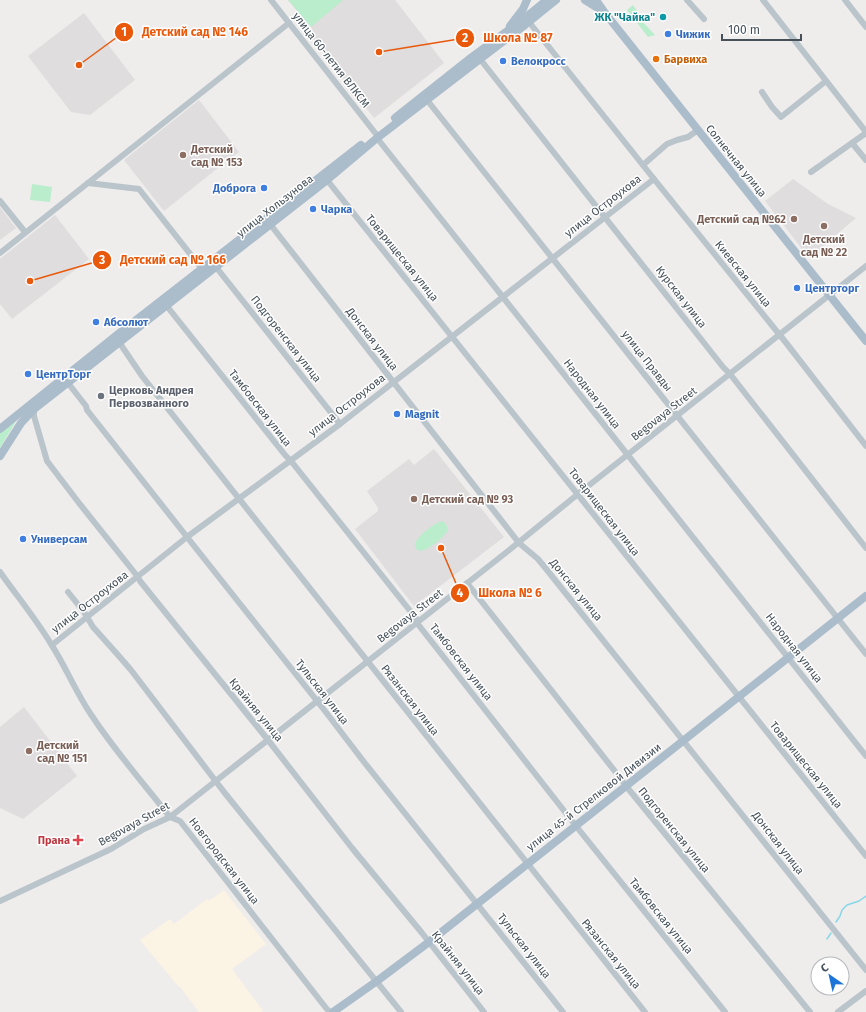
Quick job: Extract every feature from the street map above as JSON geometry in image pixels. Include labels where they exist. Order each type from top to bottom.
[{"type":"main road","points":[[492,42],[512,24],[527,0]]},
{"type":"main road","name":"улица Хользунова","points":[[0,428],[202,269],[327,180],[377,136],[472,57],[547,0]]},
{"type":"main road","name":"улица Хользунова","points":[[0,456],[21,423],[34,410],[216,267],[268,221],[377,136],[428,100],[556,0]]},
{"type":"main road","name":"Солнечная улица","points":[[586,0],[605,13]]},
{"type":"main road","name":"Солнечная улица","points":[[596,0],[866,341]]},
{"type":"main road","name":"улица 45-й Стрелковой Дивизии","points":[[333,1012],[377,981],[477,904],[866,596]]},
{"type":"street","name":"улица 60-летия ВЛКСМ","points":[[271,0],[377,136]]},
{"type":"street","points":[[687,0],[704,19]]},
{"type":"street","points":[[763,0],[866,132],[811,172]]},
{"type":"street","points":[[845,0],[866,27]]},
{"type":"street","name":"Киевская улица","points":[[529,22],[866,446]]},
{"type":"street","points":[[0,253],[289,23]]},
{"type":"street","name":"Курская улица","points":[[480,59],[866,548]]},
{"type":"street","points":[[762,92],[772,107],[781,116],[826,81]]},
{"type":"street","name":"улица Правды","points":[[428,100],[866,654]]},
{"type":"street","points":[[642,165],[667,144],[688,137],[698,130]]},
{"type":"street","name":"Народная улица","points":[[377,136],[866,756]]},
{"type":"street","points":[[852,143],[866,160]]},
{"type":"street","name":"Товарищеская улица","points":[[327,180],[866,856]]},
{"type":"street","name":"улица Остроухова","points":[[52,645],[186,537],[340,424],[654,180]]},
{"type":"street","points":[[88,183],[139,189],[202,269]]},
{"type":"street","points":[[0,201],[25,232]]},
{"type":"street","name":"Донская улица","points":[[268,221],[519,543],[538,559],[548,570],[866,970]]},
{"type":"street","name":"Begovaya Street","points":[[0,901],[111,849],[144,829],[170,817],[519,543],[578,494],[866,266]]},
{"type":"street","name":"Подгоренская улица","points":[[216,267],[340,424]]},
{"type":"street","name":"Тамбовская улица","points":[[166,305],[416,618],[417,623],[576,826],[725,1012]]},
{"type":"street","name":"Рязанская улица","points":[[119,342],[142,376],[644,1012]]},
{"type":"street","name":"Тульская улица","points":[[68,383],[86,406],[87,410],[186,537],[563,1012]]},
{"type":"street","name":"Крайняя улица","points":[[34,410],[34,416],[47,461],[138,576],[140,581],[484,1012]]},
{"type":"street","name":"Новгородская улица","points":[[0,572],[52,645],[90,714],[105,736],[170,817],[180,821],[330,1012]]},
{"type":"street","name":"Новгородская улица","points":[[0,576],[8,584]]},
{"type":"street","name":"Подгоренская улица","points":[[467,584],[626,786],[810,1012]]},
{"type":"street","points":[[68,592],[84,612],[93,627],[131,670],[216,781],[402,1012]]},
{"type":"street","points":[[838,1012],[866,992]]},
{"type":"shaded area","points":[[288,0],[395,0],[444,63],[374,118],[308,33],[312,28]]},
{"type":"shaded area","points":[[84,13],[135,80],[90,115],[71,112],[28,56]]},
{"type":"shaded area","name":"Детский сад № 153","points":[[199,100],[239,152],[227,161],[224,158],[217,164],[219,167],[164,211],[124,160]]},
{"type":"shaded area","points":[[793,179],[828,204],[856,218],[809,258],[765,201]]},
{"type":"shaded area","points":[[0,207],[16,228],[0,240]]},
{"type":"shaded area","points":[[55,215],[89,259],[12,319],[0,304],[0,259]]},
{"type":"shaded area","points":[[434,449],[504,537],[414,606],[355,529],[378,511],[378,508],[367,491],[409,459],[414,465]]},
{"type":"shaded area","name":"Детский сад № 151","points":[[24,707],[77,776],[23,819],[0,808],[0,727]]},
{"type":"shaded area","points":[[224,890],[266,944],[232,969],[263,1011],[261,1012],[199,1012],[181,988],[140,940],[170,919],[174,924],[207,899],[208,901],[212,899]]},
{"type":"green space","points":[[288,0],[343,0],[311,27]]},
{"type":"green space","points":[[633,5],[642,21],[655,35],[648,37],[627,10]]},
{"type":"green space","points":[[32,184],[52,187],[50,202],[30,200]]},
{"type":"green space","points":[[16,421],[0,448],[0,433]]},
{"type":"green space","points":[[442,521],[446,524],[448,530],[443,536],[436,543],[425,550],[421,551],[416,549],[415,543],[423,533],[438,522]]},
{"type":"waterway","points":[[836,922],[842,910],[847,905],[859,901],[866,896]]},
{"type":"waterway","points":[[827,939],[831,933]]},
{"type":"place","name":"ЖК \"Чайка\"","points":[[663,17]]},
{"type":"place","name":"Чижик","points":[[668,34]]},
{"type":"place","name":"Школа № 87","points":[[379,52]]},
{"type":"place","name":"Барвиха","points":[[656,59]]},
{"type":"place","name":"Велокросс","points":[[503,61]]},
{"type":"place","name":"Детский сад № 146","points":[[79,65]]},
{"type":"place","name":"Детский сад № 153","points":[[183,155]]},
{"type":"place","name":"Доброга","points":[[264,188]]},
{"type":"place","name":"Чарка","points":[[313,209]]},
{"type":"place","name":"Детский сад №62","points":[[794,219]]},
{"type":"place","name":"Детский сад № 22","points":[[824,226]]},
{"type":"place","name":"Детский сад № 166","points":[[30,281]]},
{"type":"place","name":"Центрторг","points":[[797,288]]},
{"type":"place","name":"Абсолют","points":[[96,322]]},
{"type":"place","name":"ЦентрТорг","points":[[28,374]]},
{"type":"place","name":"Церковь Андрея Первозванного","points":[[101,396]]},
{"type":"place","name":"Magnit","points":[[397,414]]},
{"type":"place","name":"Детский сад № 93","points":[[414,499]]},
{"type":"place","name":"Универсам","points":[[23,539]]},
{"type":"place","name":"Школа № 6","points":[[441,548]]},
{"type":"place","name":"Детский сад № 151","points":[[29,751]]},
{"type":"place","name":"Прана","points":[[78,840]]}]
